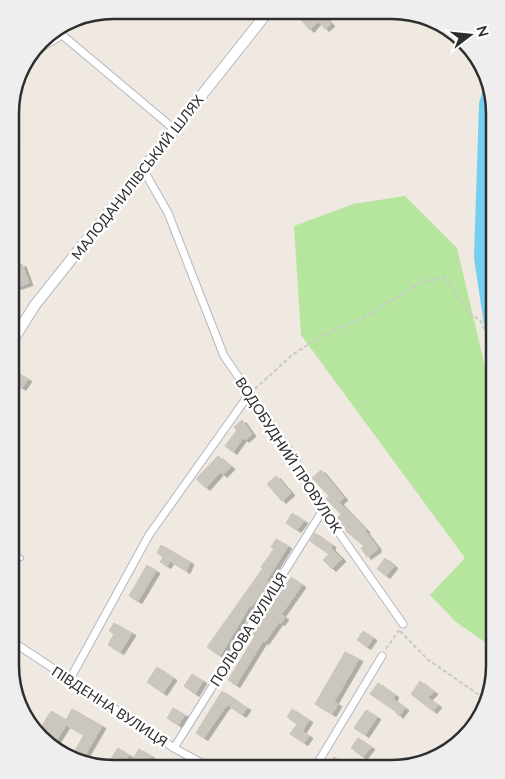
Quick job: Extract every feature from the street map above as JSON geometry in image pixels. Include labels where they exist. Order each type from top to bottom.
[{"type":"main road","name":"МАЛОДАНИЛІВСЬКИЙ ШЛЯХ","points":[[19,329],[35,305],[263,19]]},
{"type":"street","points":[[52,41],[62,35],[174,129]]},
{"type":"street","name":"ВОДОБУДНИЙ ПРОВУЛОК","points":[[143,168],[168,213],[224,356],[293,456],[323,510],[401,627]]},
{"type":"street","points":[[70,679],[149,535],[250,393]]},
{"type":"street","name":"ПОЛЬОВА ВУЛИЦЯ","points":[[174,748],[323,510]]},
{"type":"street","name":"ПІВДЕННА ВУЛИЦЯ","points":[[19,646],[174,748],[197,760]]},
{"type":"street","points":[[319,760],[382,656]]},
{"type":"path","points":[[250,393],[292,355],[320,337],[364,318],[426,280],[444,277],[470,314],[480,320],[486,333]]},
{"type":"path","points":[[382,656],[401,627],[427,659],[481,697]]},
{"type":"green space","points":[[405,196],[457,248],[486,371],[486,643],[456,622],[430,595],[465,558],[301,335],[294,226],[353,204]]},
{"type":"building","points":[[327,19],[331,24],[325,29],[318,21],[310,30],[301,20]]},
{"type":"building","points":[[22,264],[29,283],[19,286],[19,265]]},
{"type":"building","points":[[19,374],[28,379],[22,388],[19,386]]},
{"type":"building","points":[[242,420],[252,434],[245,440],[243,438],[233,452],[225,446],[237,430],[234,427]]},
{"type":"building","points":[[218,456],[231,467],[223,475],[220,472],[206,488],[196,479]]},
{"type":"building","points":[[321,470],[344,498],[339,502],[366,530],[377,547],[377,550],[367,557],[361,548],[364,546],[347,532],[337,518],[341,514],[326,499],[329,496],[312,478]]},
{"type":"building","points":[[276,476],[291,493],[282,501],[267,484]]},
{"type":"building","points":[[292,513],[304,521],[297,530],[286,523]]},
{"type":"building","points":[[315,533],[332,545],[331,548],[342,559],[332,569],[323,560],[329,554],[310,541]]},
{"type":"building","points":[[276,539],[288,546],[267,580],[269,582],[252,606],[250,605],[220,656],[207,647],[263,568],[261,567],[274,549],[271,547]]},
{"type":"building","points":[[161,545],[190,562],[186,571],[170,561],[167,566],[160,562],[163,557],[157,553]]},
{"type":"building","points":[[385,558],[394,566],[386,576],[377,569]]},
{"type":"building","points":[[147,565],[156,571],[138,601],[129,596]]},
{"type":"building","points":[[291,577],[302,585],[281,615],[285,617],[281,623],[279,622],[265,642],[263,641],[236,685],[228,680],[255,636],[253,634]]},
{"type":"building","points":[[114,623],[132,633],[120,652],[108,645],[114,634],[109,631]]},
{"type":"building","points":[[363,631],[373,638],[367,647],[357,640]]},
{"type":"building","points":[[345,652],[359,659],[334,702],[338,704],[332,714],[315,704]]},
{"type":"building","points":[[157,667],[173,678],[163,693],[147,682]]},
{"type":"building","points":[[192,674],[203,681],[195,694],[184,686]]},
{"type":"building","points":[[420,681],[434,692],[428,698],[438,705],[433,711],[411,694]]},
{"type":"building","points":[[378,683],[395,695],[393,699],[405,708],[399,716],[394,710],[370,694]]},
{"type":"building","points":[[222,691],[247,708],[242,715],[228,705],[225,707],[204,738],[196,733]]},
{"type":"building","points":[[173,708],[185,715],[178,725],[167,718]]},
{"type":"building","points":[[72,709],[102,726],[85,756],[74,752],[84,735],[66,725],[56,742],[41,727],[51,711],[66,720]]},
{"type":"building","points":[[292,709],[309,720],[302,731],[309,736],[304,743],[290,734],[297,724],[287,717]]},
{"type":"building","points":[[366,710],[377,717],[365,735],[354,728]]},
{"type":"building","points":[[358,738],[371,747],[363,757],[351,748]]},
{"type":"building","points":[[118,748],[129,755],[126,760],[110,760]]},
{"type":"building","points":[[139,749],[151,756],[148,760],[132,760]]},
{"type":"waterway","points":[[486,135],[482,258],[486,284]]}]
